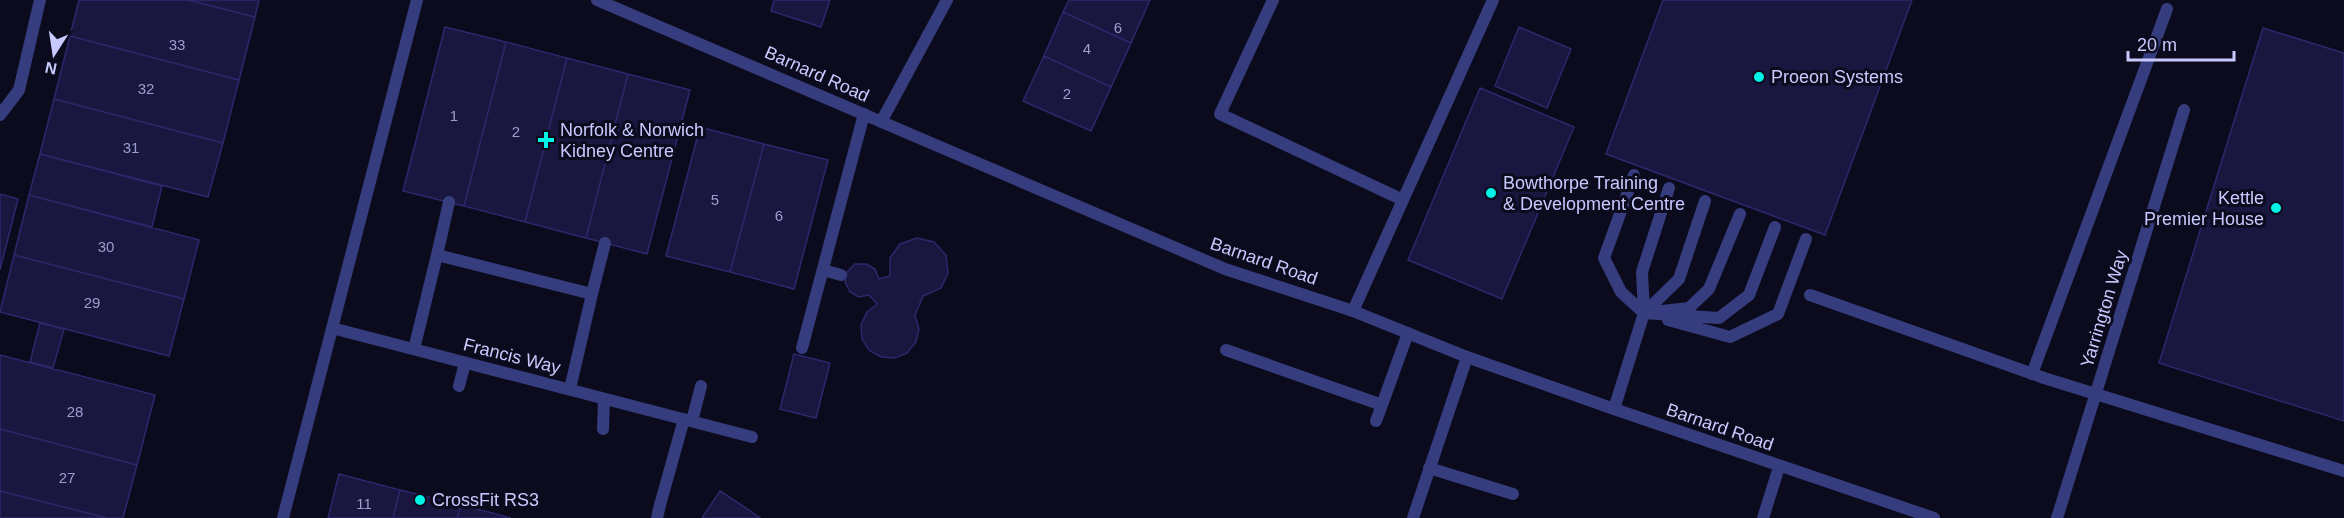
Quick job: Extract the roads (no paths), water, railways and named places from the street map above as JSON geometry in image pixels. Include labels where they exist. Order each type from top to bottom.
[{"type":"street","points":[[0,115],[19,90],[40,0]]},
{"type":"street","points":[[284,518],[417,0]]},
{"type":"street","name":"Barnard Road","points":[[597,0],[1219,267],[1353,311],[1467,357],[1779,467],[1934,518]]},
{"type":"street","points":[[880,122],[947,0]]},
{"type":"street","points":[[1273,0],[1220,114],[1404,200]]},
{"type":"street","points":[[1353,311],[1493,0]]},
{"type":"street","points":[[2032,374],[2167,9]]},
{"type":"street","name":"Yarrington Way","points":[[2057,518],[2184,110]]},
{"type":"street","points":[[802,348],[864,114]]},
{"type":"street","points":[[1634,175],[1604,258],[1621,292],[1644,313],[1730,337],[1778,314],[1806,238]]},
{"type":"street","points":[[1614,409],[1644,313],[1642,272],[1669,188]]},
{"type":"street","points":[[1644,313],[1679,279],[1705,201]]},
{"type":"street","points":[[414,350],[449,202]]},
{"type":"street","points":[[1644,313],[1689,308],[1709,289],[1740,214]]},
{"type":"street","points":[[1644,313],[1719,318],[1749,296],[1775,227]]},
{"type":"street","points":[[570,389],[605,243]]},
{"type":"street","points":[[436,255],[592,294]]},
{"type":"street","points":[[823,270],[841,275]]},
{"type":"street","points":[[1810,295],[2032,374],[2344,471]]},
{"type":"street","name":"Francis Way","points":[[332,328],[756,438]]},
{"type":"street","points":[[1376,421],[1408,333]]},
{"type":"street","points":[[1226,350],[1382,405]]},
{"type":"street","points":[[1413,518],[1467,357]]},
{"type":"street","points":[[459,386],[465,363]]},
{"type":"street","points":[[657,518],[701,386]]},
{"type":"street","points":[[603,429],[604,399]]},
{"type":"street","points":[[1762,518],[1779,467]]},
{"type":"street","points":[[1430,468],[1514,494]]},
{"type":"place","name":"Proeon Systems","points":[[1759,77]]},
{"type":"place","name":"Norfolk & Norwich Kidney Centre","points":[[546,140]]},
{"type":"place","name":"Bowthorpe Training & Development Centre","points":[[1491,193]]},
{"type":"place","name":"Kettle Premier House","points":[[2276,208]]},
{"type":"place","name":"CrossFit RS3","points":[[420,500]]}]
